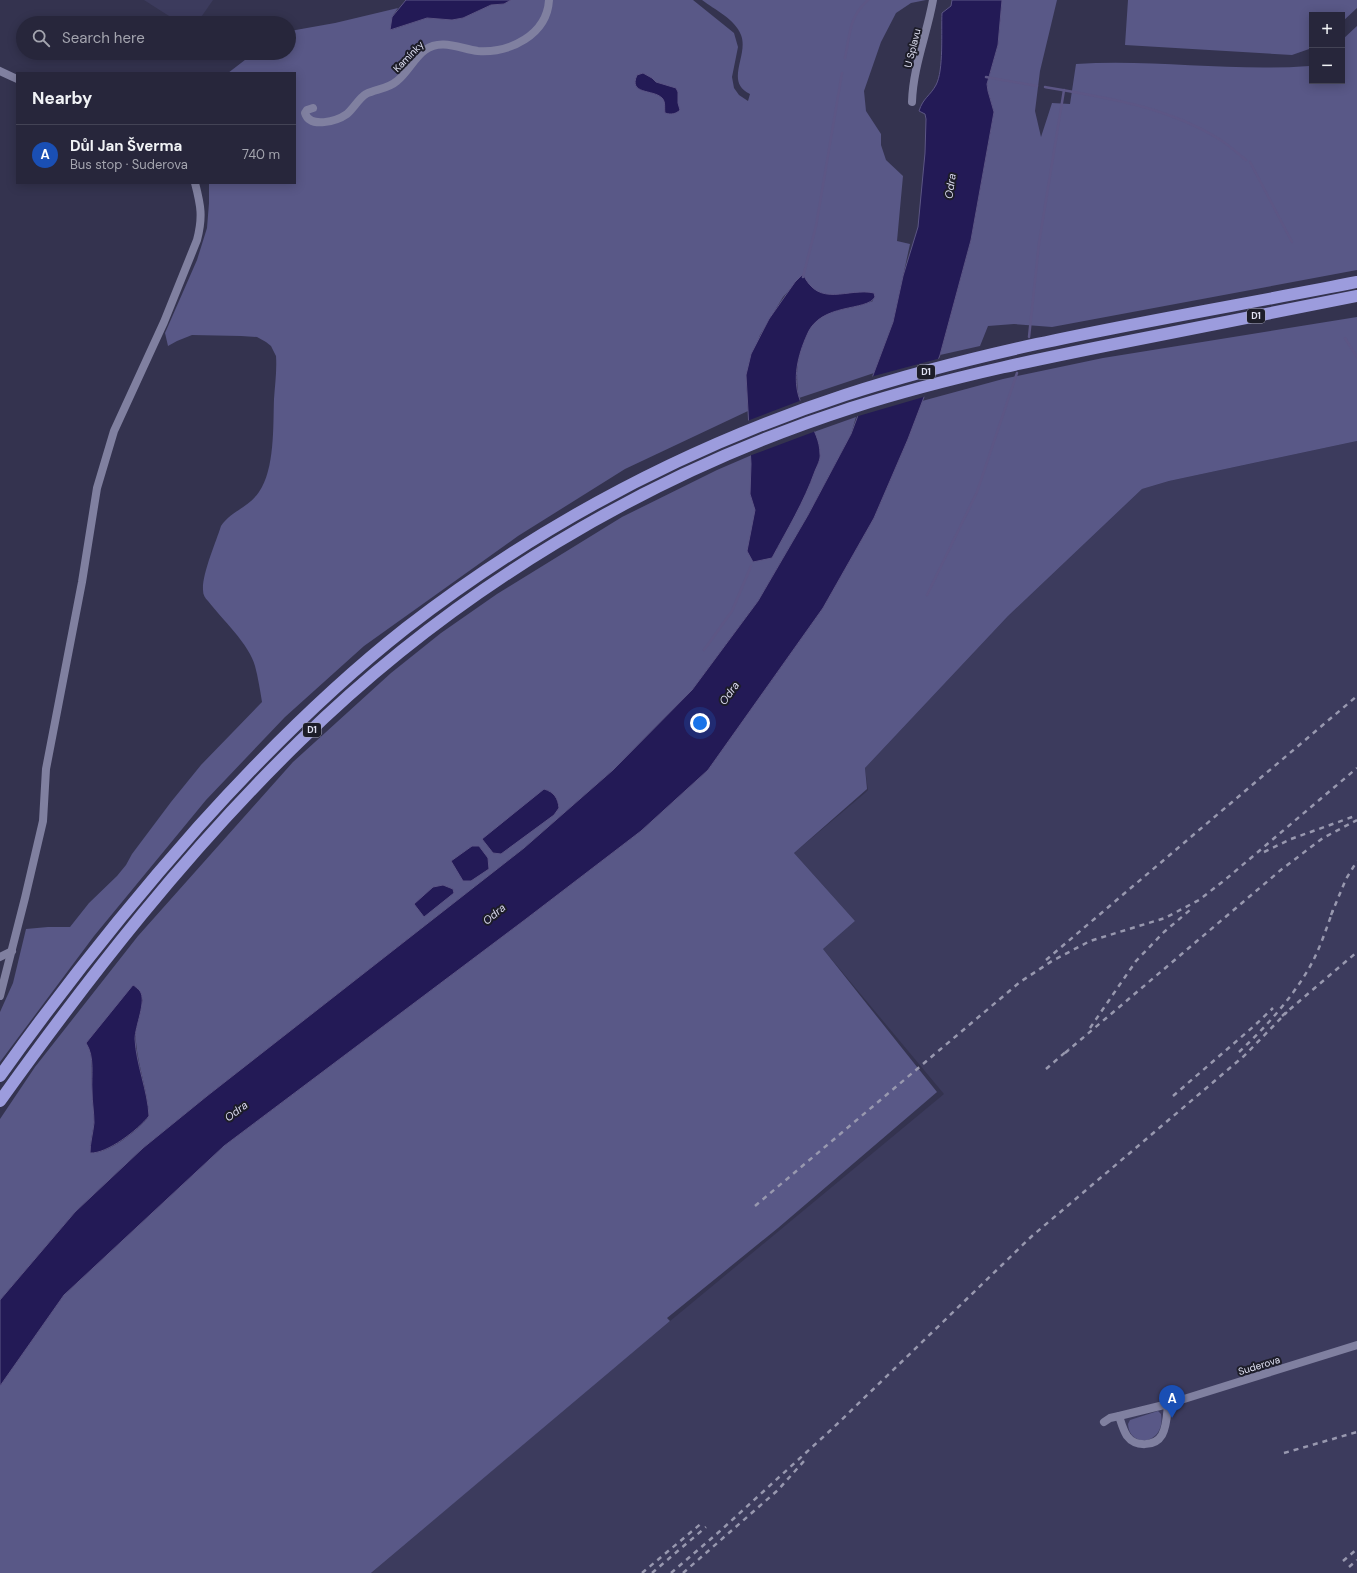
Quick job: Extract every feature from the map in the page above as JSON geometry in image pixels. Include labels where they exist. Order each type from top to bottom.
[{"type":"highway","name":"D1","points":[[0,1076],[43,1016],[111,930],[174,855],[231,790],[294,727],[350,676],[403,631],[456,590],[560,523],[632,484],[707,448],[755,427],[849,394],[994,354],[1152,321],[1357,282]]},
{"type":"highway","name":"D1","points":[[0,1100],[53,1027],[183,865],[245,797],[291,750],[353,692],[431,628],[518,567],[568,536],[643,494],[713,461],[759,441],[853,407],[932,384],[1059,354],[1357,296]]},
{"type":"street","name":"Kamínky","points":[[313,108],[307,110],[305,113],[306,118],[318,122],[325,123],[346,114],[366,95],[379,91],[396,82],[424,50],[431,46],[441,44],[477,51],[491,51],[518,44],[530,36],[543,22],[549,0]]},
{"type":"street","name":"U Splavu","points":[[912,102],[912,90],[933,0]]},
{"type":"street","points":[[0,71],[16,79]]},
{"type":"street","points":[[0,996],[43,821],[46,769],[82,582],[97,488],[114,431],[161,329],[197,240],[201,210],[195,184]]},
{"type":"street","points":[[0,957],[12,951]]},
{"type":"street","name":"Suderova","points":[[1104,1422],[1110,1418],[1168,1404],[1357,1345]]},
{"type":"street","points":[[1119,1416],[1124,1430],[1130,1439],[1138,1443],[1149,1443],[1158,1439],[1163,1433],[1167,1417],[1168,1404]]},
{"type":"shaded area","points":[[144,0],[213,0],[202,16],[169,16]]},
{"type":"shaded area","points":[[511,0],[693,0],[734,33],[738,47],[732,77],[734,88],[739,95],[748,101],[750,94],[742,89],[739,83],[738,75],[743,43],[741,35],[734,24],[724,15],[702,0],[926,0],[911,3],[896,13],[881,42],[864,91],[866,111],[881,134],[881,145],[886,160],[903,176],[897,241],[910,244],[893,322],[874,373],[799,398],[797,377],[798,365],[803,341],[808,331],[815,322],[829,313],[873,301],[868,292],[845,295],[830,295],[822,293],[809,286],[803,275],[783,297],[760,335],[746,375],[748,411],[625,469],[518,536],[364,646],[285,717],[206,800],[94,936],[0,1062],[0,1012],[13,983],[26,929],[70,927],[89,903],[117,876],[126,865],[132,854],[171,802],[201,765],[262,702],[252,658],[234,632],[206,599],[203,590],[203,583],[221,526],[225,521],[255,497],[264,483],[268,472],[271,460],[273,434],[276,356],[271,346],[257,337],[192,335],[168,346],[165,333],[197,260],[207,228],[209,184],[296,184],[296,72],[229,72],[245,60],[296,60],[296,30],[335,23],[398,8],[392,17],[391,30],[427,18],[452,20],[463,18],[491,5],[504,4]]},
{"type":"shaded area","points":[[1002,0],[1057,0],[1040,71],[1035,111],[1041,137],[1052,103],[1070,104],[1076,64],[1134,63],[1251,68],[1309,66],[1309,84],[1345,84],[1345,37],[1357,26],[1357,270],[1052,327],[1014,324],[988,326],[980,346],[940,355],[971,240],[994,112],[987,84],[998,45]]},
{"type":"shaded area","points":[[1128,0],[1357,0],[1357,8],[1345,19],[1345,12],[1309,12],[1309,49],[1292,55],[1125,45]]},
{"type":"shaded area","points":[[1357,317],[1357,441],[1169,481],[1142,489],[1008,616],[865,768],[867,789],[794,853],[855,921],[823,949],[937,1092],[778,1228],[667,1318],[670,1321],[371,1573],[0,1573],[0,1386],[64,1295],[224,1146],[641,831],[708,770],[823,608],[874,518],[908,439],[922,401],[1003,379],[1103,358]]},
{"type":"shaded area","points":[[856,417],[851,434],[808,515],[758,601],[692,690],[613,770],[524,848],[207,1096],[143,1148],[75,1212],[0,1300],[0,1119],[35,1067],[138,936],[293,762],[391,673],[441,633],[497,594],[622,517],[717,470],[766,449]],"holes":[[[143,999],[136,1037],[137,1051],[147,1097],[149,1116],[138,1128],[123,1140],[106,1150],[91,1153],[94,1122],[89,1046]]]},
{"type":"shaded area","points":[[1357,441],[1357,1573],[371,1573],[599,1380],[944,1094],[823,949],[855,921],[794,853],[868,790],[865,768],[1008,616],[1142,489],[1169,481]]},
{"type":"shaded area","points":[[1158,1411],[1161,1414],[1161,1424],[1158,1432],[1147,1440],[1140,1440],[1134,1437],[1130,1432],[1128,1424],[1130,1420]]},
{"type":"water","points":[[406,0],[511,0],[504,4],[491,5],[463,18],[452,20],[427,18],[390,30],[392,17]]},
{"type":"water","name":"Odra","points":[[952,0],[1002,0],[998,45],[987,84],[994,112],[971,240],[940,355],[908,439],[874,518],[823,608],[708,770],[641,831],[224,1146],[64,1295],[0,1386],[0,1300],[75,1212],[143,1148],[207,1096],[524,848],[613,770],[692,690],[758,601],[808,515],[851,434],[893,322],[903,276],[918,227],[925,153],[926,119],[925,114],[919,111],[922,103],[936,85],[939,78],[942,13],[951,6]]},
{"type":"water","points":[[643,73],[656,82],[676,88],[678,92],[678,103],[680,110],[673,114],[665,113],[662,98],[653,93],[643,91],[636,86],[635,81],[637,75]]},
{"type":"water","points":[[803,274],[810,285],[817,291],[826,294],[864,292],[874,293],[875,297],[870,302],[863,305],[832,312],[822,317],[813,325],[807,335],[797,367],[796,384],[801,403],[818,440],[820,458],[801,505],[772,558],[753,562],[747,551],[755,510],[750,494],[751,464],[746,375],[751,354],[769,319],[795,282]]},
{"type":"water","points":[[544,789],[553,794],[558,801],[559,808],[554,815],[501,854],[493,853],[482,839]]},
{"type":"water","points":[[472,846],[479,846],[488,858],[489,869],[471,881],[463,881],[451,861]]},
{"type":"water","points":[[443,885],[453,889],[454,893],[424,917],[414,904],[433,887]]},
{"type":"water","points":[[133,985],[142,995],[135,1039],[137,1058],[147,1097],[149,1116],[138,1128],[122,1140],[105,1150],[90,1153],[94,1123],[92,1060],[86,1043]]},
{"type":"pier","points":[[941,358],[927,396],[855,417],[870,377]]},
{"type":"pier","points":[[802,400],[816,431],[749,456],[747,421]]},
{"type":"waterway","points":[[845,58],[851,26],[857,13],[868,0]]},
{"type":"waterway","points":[[803,277],[816,226],[842,73]]},
{"type":"waterway","points":[[986,77],[1037,86]]},
{"type":"waterway","points":[[1045,87],[1113,99],[1157,111],[1199,128],[1219,139],[1230,146],[1246,160]]},
{"type":"waterway","points":[[1029,337],[1039,243],[1064,90]]},
{"type":"waterway","points":[[1250,162],[1292,242]]},
{"type":"waterway","points":[[1345,338],[1357,357]]},
{"type":"waterway","points":[[927,595],[977,492],[1017,373]]},
{"type":"waterway","points":[[704,650],[732,611],[751,566]]},
{"type":"railway","points":[[1046,960],[1357,696]]},
{"type":"railway","points":[[755,1206],[1020,982],[1052,961],[1090,941],[1165,918],[1199,900],[1357,768]]},
{"type":"railway","points":[[1264,852],[1291,839],[1355,816]]},
{"type":"railway","points":[[1065,1053],[1282,869],[1323,838],[1357,820]]},
{"type":"railway","points":[[1331,915],[1346,879],[1357,861]]},
{"type":"railway","points":[[1090,1028],[1136,961],[1164,932],[1190,910]]},
{"type":"railway","points":[[1239,1052],[1280,1010],[1306,974],[1316,955],[1333,910]]},
{"type":"railway","points":[[1282,1016],[1357,952]]},
{"type":"railway","points":[[1173,1096],[1273,1008]]},
{"type":"railway","points":[[671,1573],[720,1531],[833,1428],[1032,1236],[1244,1056],[1287,1012]]},
{"type":"railway","points":[[1046,1069],[1069,1049]]},
{"type":"railway","points":[[1284,1453],[1357,1432]]},
{"type":"railway","points":[[683,1573],[778,1490],[804,1461]]},
{"type":"railway","points":[[642,1573],[703,1522]]},
{"type":"railway","points":[[652,1573],[706,1527]]},
{"type":"railway","points":[[1343,1561],[1357,1549]]},
{"type":"railway","points":[[1349,1567],[1357,1560]]},
{"type":"place","name":"Důl Jan Šverma","points":[[1172,1418]]}]
